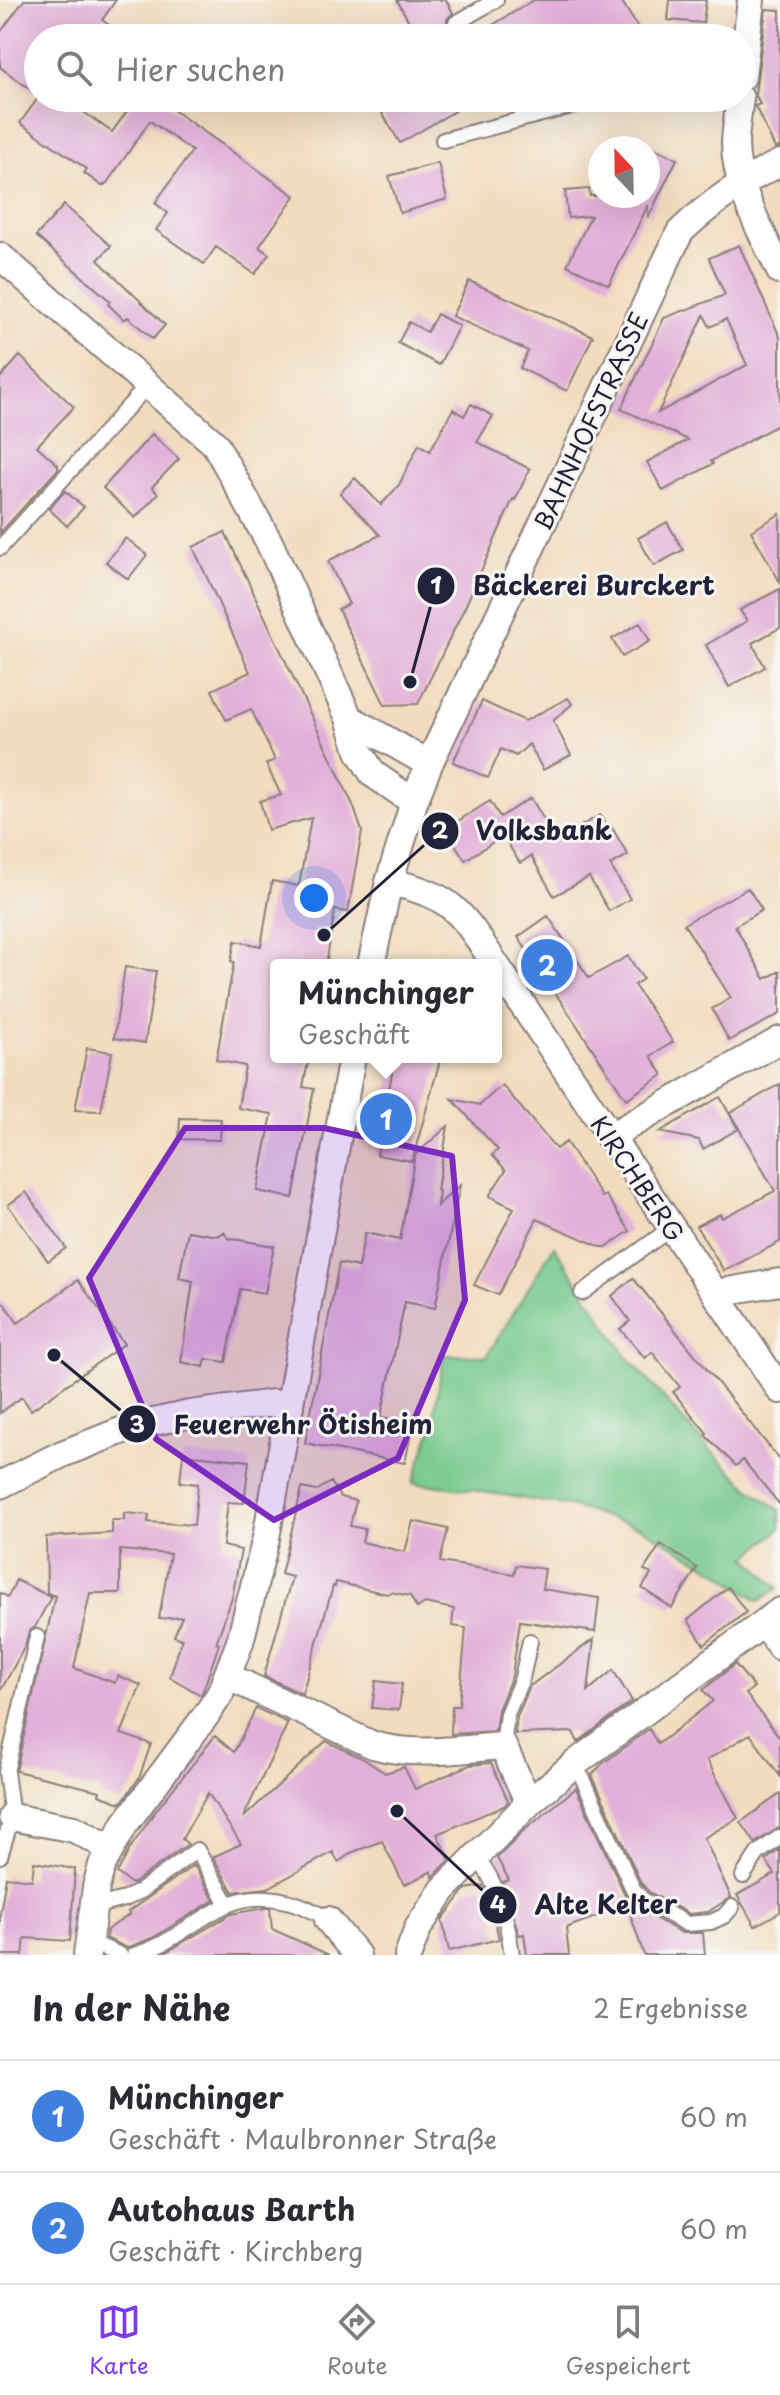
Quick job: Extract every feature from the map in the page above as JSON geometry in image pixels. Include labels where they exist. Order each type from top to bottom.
[{"type":"street","points":[[748,24],[751,0]]},
{"type":"street","points":[[738,112],[735,144],[741,181],[746,199],[780,271]]},
{"type":"street","name":"BAHNHOFSTRASSE","points":[[372,959],[389,882],[429,764],[680,232],[706,206],[741,181],[780,163]]},
{"type":"street","points":[[0,256],[215,444],[269,542],[349,718],[359,751],[373,774],[414,802]]},
{"type":"street","points":[[349,718],[429,764]]},
{"type":"street","name":"KIRCHBERG","points":[[389,882],[435,894],[449,903],[463,916],[492,959]]},
{"type":"street","name":"KIRCHBERG","points":[[502,974],[780,1390]]},
{"type":"street","points":[[609,1137],[780,1040]]},
{"type":"street","points":[[88,1948],[102,1865],[110,1848],[141,1801],[207,1714],[240,1642],[266,1538],[351,1063]]},
{"type":"street","points":[[716,1293],[780,1282]]},
{"type":"street","points":[[0,1485],[62,1454],[131,1427],[190,1414],[274,1403],[290,1406]]},
{"type":"street","points":[[408,1955],[429,1908],[476,1855],[573,1765],[772,1617],[780,1647]]},
{"type":"street","points":[[227,1676],[373,1745],[393,1751],[503,1746],[529,1803]]},
{"type":"street","points":[[12,1817],[74,1829],[110,1848]]},
{"type":"street","points":[[328,1920],[357,1955]]},
{"type":"lane","points":[[456,23],[496,0]]},
{"type":"lane","points":[[443,140],[550,112]]},
{"type":"lane","points":[[0,548],[148,385]]},
{"type":"lane","points":[[582,1293],[671,1228]]},
{"type":"lane","points":[[0,1856],[12,1817],[6,1772],[37,1637]]},
{"type":"lane","points":[[503,1746],[507,1714],[522,1678],[530,1641]]},
{"type":"lane","points":[[573,1765],[583,1779],[633,1889],[643,1900],[687,1924],[711,1922],[724,1916],[732,1907]]},
{"type":"lane","points":[[743,1876],[758,1853],[780,1837]]},
{"type":"lane","points":[[93,1907],[125,1899],[140,1891],[197,1850],[228,1904]]},
{"type":"lane","points":[[476,1855],[492,1877],[507,1918],[512,1955]]},
{"type":"lane","points":[[134,1955],[156,1948],[228,1904],[269,1898],[294,1902],[328,1920]]},
{"type":"lane","points":[[88,1948],[120,1955]]},
{"type":"highlighted area","points":[[185,1128],[324,1128],[452,1156],[465,1300],[398,1458],[274,1520],[156,1439],[89,1278]]},
{"type":"green space","points":[[554,1246],[626,1355],[705,1445],[750,1489],[780,1510],[780,1529],[747,1557],[778,1588],[759,1601],[720,1573],[642,1528],[574,1507],[413,1483],[431,1431],[444,1355],[487,1356]]},
{"type":"building","points":[[24,0],[116,0],[102,20],[108,24],[24,24],[24,85],[0,67],[0,33]]},
{"type":"building","points":[[397,0],[446,0],[453,13],[447,19],[448,24],[410,24]]},
{"type":"building","points":[[534,0],[621,0],[636,24],[494,24]]},
{"type":"building","points":[[670,0],[706,0],[703,23],[668,20]]},
{"type":"building","points":[[766,9],[780,10],[780,147],[775,148],[756,108],[760,104],[756,86]]},
{"type":"building","points":[[28,112],[84,112],[112,132],[126,112],[176,112],[295,196],[259,247],[269,254],[255,274],[216,247],[204,264],[156,230],[168,213],[155,203],[192,151],[150,121],[102,186],[84,173],[87,169],[20,123]]},
{"type":"building","points":[[381,112],[453,112],[400,143]]},
{"type":"building","points":[[660,151],[677,159],[660,194]]},
{"type":"building","points":[[438,163],[447,199],[400,213],[389,176]]},
{"type":"building","points":[[588,189],[588,208],[647,208],[609,285],[567,265],[591,216],[568,218],[565,191]]},
{"type":"building","points":[[64,205],[111,246],[98,260],[165,325],[153,339],[128,317],[124,320],[108,304],[110,301],[36,236]]},
{"type":"building","points":[[739,245],[780,337],[780,424],[663,491],[647,462],[688,440],[621,409],[664,318],[725,295],[709,258]],"holes":[[[704,315],[710,327],[726,319],[747,365],[658,413]]]},
{"type":"building","points":[[469,281],[593,336],[567,391],[520,368],[528,351],[452,316]]},
{"type":"building","points":[[437,314],[459,326],[439,365],[398,343],[409,322],[427,332]]},
{"type":"building","points":[[20,356],[74,407],[37,446],[58,465],[58,469],[0,533],[0,378]]},
{"type":"building","points":[[471,404],[493,416],[477,442],[530,469],[513,499],[418,704],[385,705],[338,609],[349,604],[328,561],[380,535],[340,493],[355,478],[381,505],[399,485],[419,444],[430,451],[453,409],[464,416]]},
{"type":"building","points":[[152,434],[179,459],[152,487],[158,494],[135,518],[103,488]]},
{"type":"building","points":[[65,491],[84,507],[67,526],[49,509]]},
{"type":"building","points":[[780,514],[780,582],[751,531]]},
{"type":"building","points":[[667,522],[683,550],[654,566],[638,538]]},
{"type":"building","points":[[225,532],[353,805],[362,831],[348,912],[335,910],[327,959],[270,959],[270,1063],[308,1063],[303,1087],[314,1089],[293,1198],[257,1191],[272,1114],[238,1108],[245,1066],[216,1060],[235,941],[261,946],[272,881],[299,886],[311,818],[268,830],[260,801],[281,795],[266,764],[275,760],[251,709],[226,720],[212,690],[250,672],[193,547]]},
{"type":"building","points":[[126,538],[147,555],[128,579],[106,562]]},
{"type":"building","points":[[780,589],[780,628],[752,643],[765,667],[729,687],[706,645],[747,621],[740,610]]},
{"type":"building","points":[[640,623],[650,641],[622,657],[612,639]]},
{"type":"building","points":[[568,698],[572,704],[553,721],[571,755],[543,770],[529,744],[516,756],[501,749],[488,778],[453,762],[482,701],[525,721]]},
{"type":"building","points":[[531,798],[556,840],[600,815],[608,827],[611,826],[628,855],[610,865],[630,899],[609,911],[589,877],[554,896],[531,856],[520,863],[503,836],[465,860],[445,829],[490,801],[500,817]]},
{"type":"building","points":[[748,888],[762,910],[735,926],[765,979],[780,971],[780,1014],[729,1041],[712,1009],[731,998],[684,924]]},
{"type":"building","points":[[548,916],[589,978],[628,956],[643,979],[634,985],[673,1042],[651,1056],[663,1075],[626,1099],[518,937]]},
{"type":"building","points":[[125,967],[156,971],[145,1043],[114,1038]]},
{"type":"building","points":[[87,1048],[112,1052],[101,1111],[75,1110]]},
{"type":"building","points":[[394,1063],[439,1063],[412,1161],[377,1155]]},
{"type":"building","points":[[780,1084],[780,1242],[724,1271],[696,1226],[720,1214],[722,1218],[775,1191],[730,1113]]},
{"type":"building","points":[[502,1085],[556,1149],[566,1142],[602,1197],[606,1195],[630,1231],[606,1247],[601,1247],[537,1219],[498,1295],[474,1285],[514,1208],[489,1196],[506,1170],[492,1155],[498,1150],[452,1099],[480,1105]]},
{"type":"building","points":[[720,1097],[738,1129],[703,1149],[699,1140],[659,1132]]},
{"type":"building","points":[[180,1118],[221,1119],[220,1140],[179,1139]]},
{"type":"building","points":[[448,1126],[437,1206],[460,1185],[435,1308],[405,1302],[381,1417],[413,1423],[405,1463],[305,1443],[339,1263],[358,1267],[365,1233],[400,1240],[415,1155]]},
{"type":"building","points":[[26,1192],[66,1248],[48,1261],[8,1205]]},
{"type":"building","points":[[188,1231],[218,1236],[224,1232],[228,1238],[274,1246],[265,1293],[240,1289],[226,1362],[206,1359],[204,1367],[181,1362],[193,1281],[179,1278]]},
{"type":"building","points":[[633,1278],[780,1460],[780,1505],[743,1460],[736,1466],[705,1435],[707,1433],[673,1392],[680,1387],[652,1352],[645,1358],[620,1329],[630,1321],[612,1296]]},
{"type":"building","points":[[78,1280],[124,1344],[31,1410],[22,1397],[0,1413],[0,1298],[18,1323]]},
{"type":"building","points":[[183,1454],[249,1461],[244,1503],[228,1502],[223,1546],[241,1550],[232,1598],[201,1695],[170,1677],[182,1639],[174,1636],[182,1617],[159,1619],[170,1554],[120,1550],[120,1593],[90,1593],[74,1668],[115,1683],[118,1676],[141,1685],[121,1734],[151,1744],[139,1778],[121,1803],[99,1795],[100,1791],[16,1771],[55,1596],[47,1593],[46,1537],[112,1533],[112,1520],[124,1520],[124,1513],[149,1515],[148,1522],[194,1525],[198,1484],[180,1482]]},
{"type":"building","points":[[331,1482],[340,1497],[356,1501],[350,1526],[365,1529],[362,1542],[405,1552],[413,1521],[448,1529],[440,1562],[514,1574],[516,1565],[545,1569],[542,1589],[599,1598],[595,1632],[520,1621],[512,1675],[498,1710],[495,1731],[451,1734],[452,1706],[459,1706],[466,1628],[452,1626],[454,1609],[425,1603],[417,1608],[410,1596],[336,1582],[302,1694],[264,1676],[292,1577],[281,1574],[302,1488],[316,1491]]},
{"type":"building","points":[[661,1544],[697,1568],[672,1608],[642,1588],[651,1574],[644,1570]]},
{"type":"building","points":[[16,1580],[51,1597],[35,1627],[29,1631],[25,1646],[0,1692],[0,1593],[8,1597]]},
{"type":"building","points":[[728,1587],[746,1612],[704,1645],[688,1620]]},
{"type":"building","points":[[594,1639],[588,1691],[613,1670],[632,1701],[578,1742],[573,1732],[515,1734],[517,1717],[530,1686]]},
{"type":"building","points":[[735,1664],[754,1687],[746,1694],[780,1738],[780,1776],[750,1734],[707,1760],[738,1818],[704,1838],[731,1897],[708,1912],[689,1914],[649,1892],[641,1883],[592,1775],[649,1729],[658,1744],[713,1701],[703,1690]]},
{"type":"building","points":[[376,1681],[402,1684],[399,1710],[372,1708]]},
{"type":"building","points":[[256,1708],[288,1723],[243,1818],[326,1741],[385,1773],[404,1767],[415,1789],[470,1765],[491,1763],[508,1801],[504,1806],[437,1834],[450,1860],[433,1877],[432,1871],[404,1885],[382,1841],[353,1852],[338,1862],[333,1852],[268,1888],[233,1892],[213,1857],[241,1844],[208,1793],[182,1839],[188,1844],[132,1884],[117,1873],[154,1813],[215,1736],[234,1752]]},
{"type":"building","points":[[576,1788],[625,1895],[638,1909],[682,1933],[703,1933],[705,1955],[644,1955],[627,1905],[566,1928],[569,1955],[527,1955],[524,1934],[519,1935],[503,1882],[509,1880],[497,1858],[526,1829]]},
{"type":"building","points":[[780,1794],[780,1827],[755,1843],[741,1822]]},
{"type":"building","points":[[780,1849],[780,1912],[755,1926],[737,1895],[775,1874],[766,1860]]},
{"type":"building","points":[[34,1862],[75,1869],[70,1941],[25,1938],[23,1955],[0,1955],[0,1913],[6,1877],[32,1880]]},
{"type":"building","points":[[194,1865],[214,1900],[154,1937],[127,1948],[106,1938],[107,1930],[130,1914],[128,1912]]},
{"type":"building","points":[[483,1886],[499,1939],[449,1951],[442,1920],[466,1889]]},
{"type":"building","points":[[270,1908],[272,1929],[329,1955],[162,1955],[231,1914]]},
{"type":"place","name":"Bäckerei Burckert","points":[[410,682]]},
{"type":"place","name":"Volksbank","points":[[324,935]]},
{"type":"place","name":"Autohaus Barth","points":[[547,965]]},
{"type":"place","name":"Münchinger","points":[[386,1119]]},
{"type":"place","name":"Feuerwehr Ötisheim","points":[[54,1355]]},
{"type":"place","name":"Alte Kelter","points":[[397,1811]]}]
